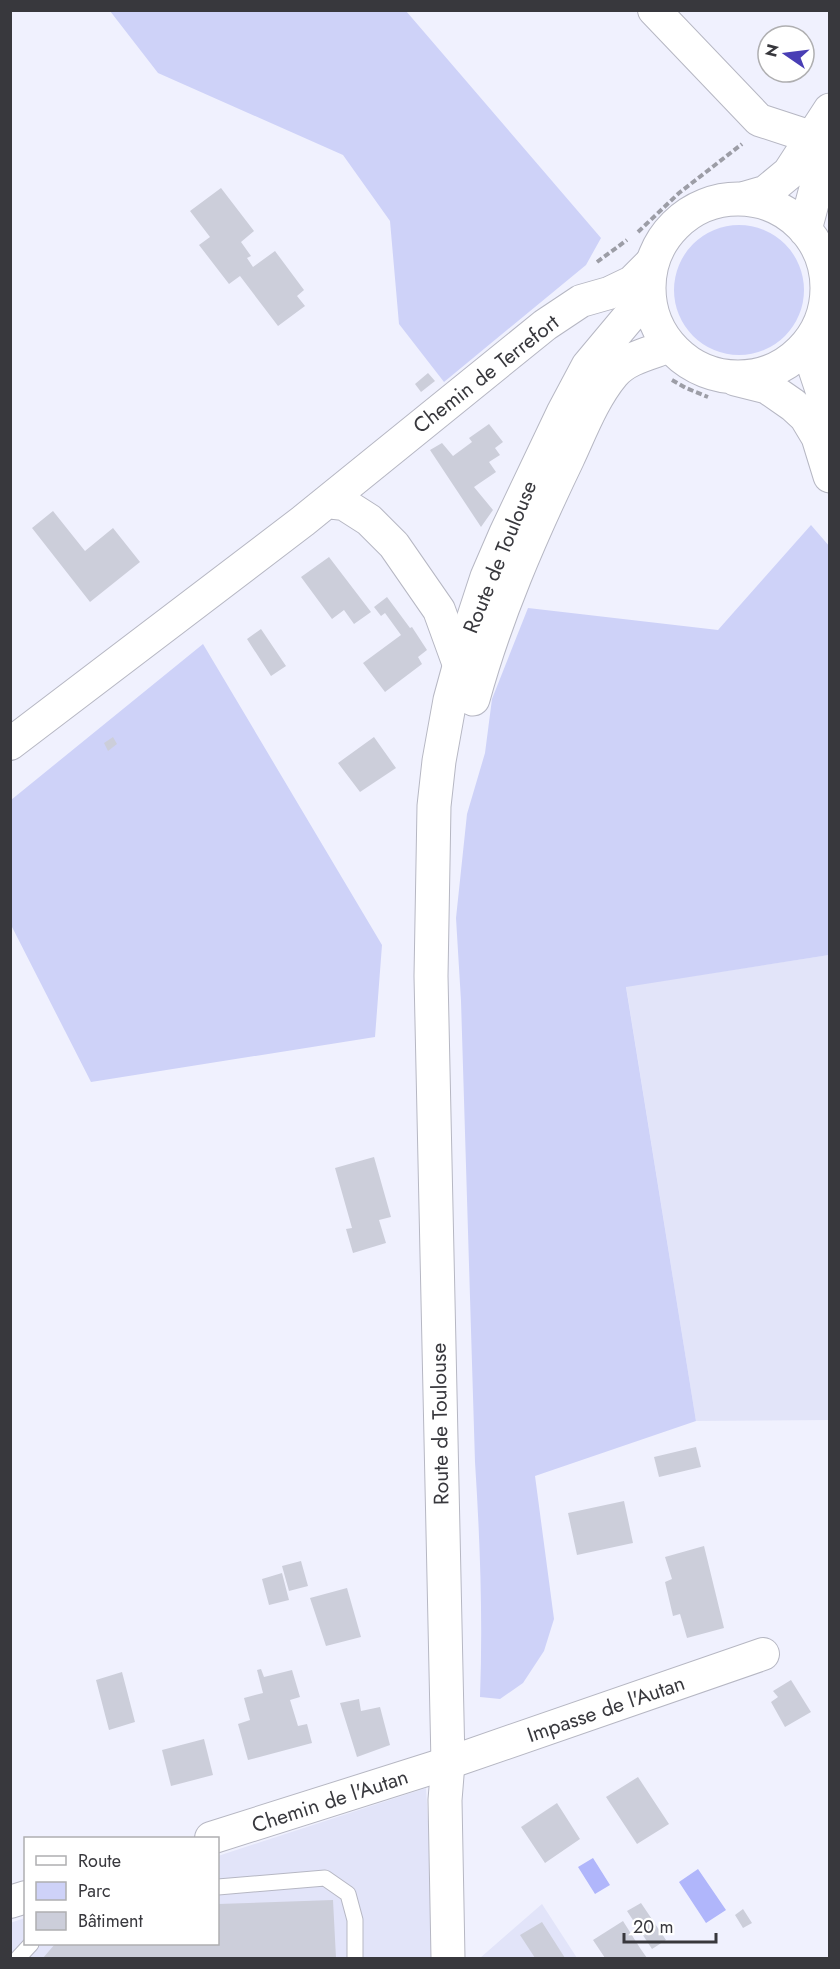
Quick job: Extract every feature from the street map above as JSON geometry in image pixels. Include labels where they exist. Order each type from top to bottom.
[{"type":"main road","points":[[805,230],[815,192],[830,110]]},
{"type":"main road","points":[[823,147],[766,192],[742,199],[713,202],[687,215],[666,235],[653,261],[649,293],[655,321],[669,346],[686,362],[705,372],[720,388],[767,387],[806,417],[818,437],[830,476]]},
{"type":"main road","points":[[742,199],[766,204],[787,214],[805,230],[820,253],[826,279],[825,306],[816,331],[812,360],[830,414]]},
{"type":"main road","name":"Route de Toulouse","points":[[446,1954],[445,1800],[448,1763],[431,976],[434,806],[439,760],[459,665],[487,577],[563,413],[588,366],[649,293]]},
{"type":"main road","points":[[720,388],[779,368],[800,352],[816,331]]},
{"type":"main road","name":"Route de Toulouse","points":[[432,889],[465,729],[481,669],[503,603],[537,522],[598,396],[614,372],[632,359],[669,346]]},
{"type":"street","points":[[654,10],[759,120],[823,147]]},
{"type":"street","name":"Chemin de Terrefort","points":[[10,744],[327,502],[545,325],[581,301],[609,293],[632,282],[653,261]]},
{"type":"street","points":[[327,502],[344,504],[369,520],[394,544],[439,610],[459,665]]},
{"type":"street","name":"Impasse de l'Autan","points":[[448,1763],[763,1654]]},
{"type":"street","name":"Chemin de l'Autan","points":[[217,1837],[448,1763]]},
{"type":"lane","points":[[219,1887],[325,1878],[348,1894],[355,1920],[356,1959]]},
{"type":"lane","points":[[18,1959],[30,1945]]},
{"type":"path","points":[[593,265],[640,230],[679,193],[748,140]]},
{"type":"path","points":[[632,359],[686,388],[720,388]]},
{"type":"shaded area","points":[[829,955],[829,1420],[696,1421],[626,986]]},
{"type":"shaded area","points":[[426,1788],[436,1958],[11,1958],[10,1923],[24,1918],[24,1945],[219,1945],[219,1856]]},
{"type":"shaded area","points":[[542,1904],[577,1958],[480,1958]]},
{"type":"green space","points":[[110,11],[406,11],[601,238],[586,265],[444,382],[399,324],[390,221],[343,155],[158,73]]},
{"type":"green space","points":[[739,225],[764,230],[785,244],[799,265],[804,290],[799,315],[785,336],[764,350],[739,355],[714,350],[693,336],[679,315],[674,290],[679,265],[693,244],[714,230]]},
{"type":"green space","points":[[811,525],[830,547],[829,955],[626,987],[696,1421],[535,1476],[554,1619],[544,1651],[523,1683],[500,1699],[480,1697],[480,1579],[461,1001],[456,918],[467,814],[485,753],[492,699],[528,608],[718,630]]},
{"type":"green space","points":[[203,644],[382,945],[375,1037],[91,1082],[11,925],[11,800]]},
{"type":"water","points":[[593,1858],[610,1885],[595,1894],[578,1867]]},
{"type":"water","points":[[698,1869],[726,1910],[706,1923],[679,1882]]},
{"type":"building","points":[[221,188],[254,231],[241,242],[251,256],[247,258],[253,267],[275,251],[304,290],[297,296],[305,306],[278,326],[240,276],[229,284],[199,245],[210,237],[190,211]]},
{"type":"building","points":[[428,373],[435,381],[421,392],[415,384]]},
{"type":"building","points":[[489,424],[503,442],[495,448],[500,455],[489,462],[496,472],[474,487],[493,510],[481,527],[430,450],[442,443],[453,456],[472,442],[469,438]]},
{"type":"building","points":[[53,511],[85,551],[113,528],[140,562],[90,602],[32,528]]},
{"type":"building","points":[[329,557],[371,612],[354,624],[344,610],[332,619],[301,577]]},
{"type":"building","points":[[387,597],[410,628],[412,627],[427,650],[418,657],[422,664],[385,692],[363,663],[401,635],[385,613],[381,616],[374,607]]},
{"type":"building","points":[[261,629],[286,666],[271,676],[247,639]]},
{"type":"building","points":[[113,737],[117,744],[108,751],[104,743]]},
{"type":"building","points":[[374,737],[396,768],[360,792],[338,763]]},
{"type":"building","points":[[374,1157],[391,1217],[379,1220],[386,1243],[353,1253],[346,1229],[352,1228],[335,1168]]},
{"type":"building","points":[[696,1447],[701,1467],[659,1477],[654,1457]]},
{"type":"building","points":[[624,1501],[633,1543],[577,1555],[568,1513]]},
{"type":"building","points":[[704,1546],[724,1628],[687,1638],[680,1614],[673,1616],[665,1582],[672,1579],[665,1557]]},
{"type":"building","points":[[301,1561],[308,1586],[289,1591],[282,1566]]},
{"type":"building","points":[[282,1573],[289,1600],[269,1605],[262,1579]]},
{"type":"building","points":[[347,1588],[361,1637],[326,1646],[310,1598]]},
{"type":"building","points":[[261,1669],[264,1677],[292,1670],[300,1697],[290,1700],[298,1726],[307,1724],[312,1743],[248,1760],[238,1724],[250,1720],[244,1698],[263,1693],[257,1670]]},
{"type":"building","points":[[122,1672],[135,1722],[109,1730],[96,1680]]},
{"type":"building","points":[[791,1680],[811,1712],[785,1727],[771,1702],[778,1697],[773,1691]]},
{"type":"building","points":[[359,1699],[361,1711],[380,1707],[390,1745],[357,1757],[340,1703]]},
{"type":"building","points":[[204,1739],[213,1775],[171,1786],[162,1750]]},
{"type":"building","points":[[638,1777],[669,1824],[637,1844],[606,1797]]},
{"type":"building","points":[[557,1803],[580,1839],[545,1863],[521,1827]]},
{"type":"building","points":[[333,1900],[336,1958],[43,1958],[54,1945],[219,1945],[219,1904]]},
{"type":"building","points":[[641,1903],[666,1940],[652,1949],[627,1911]]},
{"type":"building","points":[[743,1909],[752,1923],[743,1928],[735,1915]]},
{"type":"building","points":[[623,1921],[647,1958],[605,1958],[593,1940]]},
{"type":"building","points":[[542,1922],[565,1958],[535,1958],[520,1935]]}]
